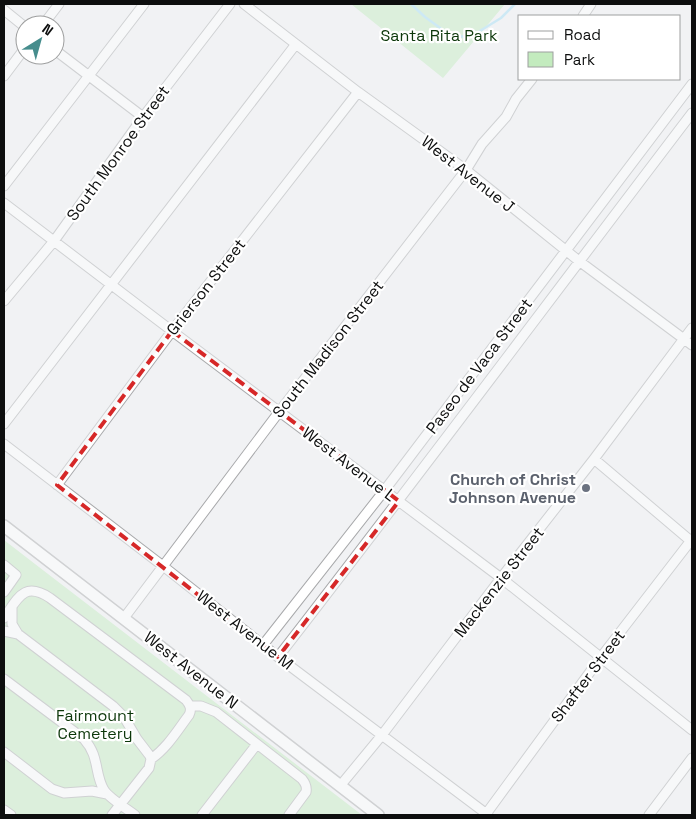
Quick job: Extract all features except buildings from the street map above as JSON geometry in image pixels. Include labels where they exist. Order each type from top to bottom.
[{"type":"main road","name":"West Avenue N","points":[[4,526],[377,815]]},
{"type":"street","points":[[51,15],[59,4]]},
{"type":"street","points":[[4,186],[144,4]]},
{"type":"street","name":"South Monroe Street","points":[[4,301],[54,241],[143,117],[230,4]]},
{"type":"street","name":"West Avenue J","points":[[244,4],[358,92],[466,170],[578,261],[688,342]]},
{"type":"street","points":[[584,15],[591,4]]},
{"type":"street","points":[[4,10],[15,19]]},
{"type":"street","points":[[4,424],[296,44]]},
{"type":"street","points":[[65,58],[143,117]]},
{"type":"street","points":[[4,76],[15,61]]},
{"type":"street","name":"South Madison Street","points":[[124,618],[279,412],[466,170],[482,144],[506,117],[516,99],[531,80]]},
{"type":"street","name":"Paseo de Vaca Street","points":[[263,645],[384,491],[692,84]]},
{"type":"street","name":"Grierson Street","points":[[57,485],[172,331],[358,92]]},
{"type":"street","name":"Paseo de Vaca Street","points":[[278,657],[692,113]]},
{"type":"street","name":"West Avenue L","points":[[4,203],[501,578],[692,730]]},
{"type":"street","name":"Mackenzie Street","points":[[340,786],[382,735],[594,459],[688,342],[692,328]]},
{"type":"street","name":"West Avenue M","points":[[4,444],[278,657],[487,814]]},
{"type":"street","points":[[594,459],[692,541]]},
{"type":"street","name":"Shafter Street","points":[[487,814],[601,658],[692,541]]},
{"type":"street","points":[[4,566],[16,575],[4,592]]},
{"type":"street","points":[[4,618],[24,593],[39,591],[186,700],[190,706],[191,711],[189,715],[172,739],[159,754],[151,759]]},
{"type":"street","points":[[12,607],[12,624],[18,634],[113,706],[124,717],[150,756],[149,768],[112,815]]},
{"type":"street","points":[[4,631],[18,634]]},
{"type":"street","points":[[4,680],[74,731],[90,746],[100,782],[108,794],[135,815]]},
{"type":"street","points":[[190,706],[201,706],[216,712],[306,783],[306,792],[289,815]]},
{"type":"street","points":[[202,815],[257,744]]},
{"type":"street","points":[[4,752],[52,789],[64,793],[92,791],[108,794]]},
{"type":"street","points":[[649,815],[692,758]]},
{"type":"street","points":[[4,810],[11,815]]},
{"type":"highlighted area","points":[[172,331],[399,501],[278,657],[57,485]]},
{"type":"green space","name":"Santa Rita Park","points":[[351,4],[505,4],[443,78]]},
{"type":"green space","name":"Fairmount Cemetery","points":[[4,540],[35,564],[362,815],[4,815]]},
{"type":"waterway","points":[[411,4],[447,33],[467,37],[501,18],[515,4]]},
{"type":"place","name":"Church of Christ Johnson Avenue","points":[[586,488]]}]
